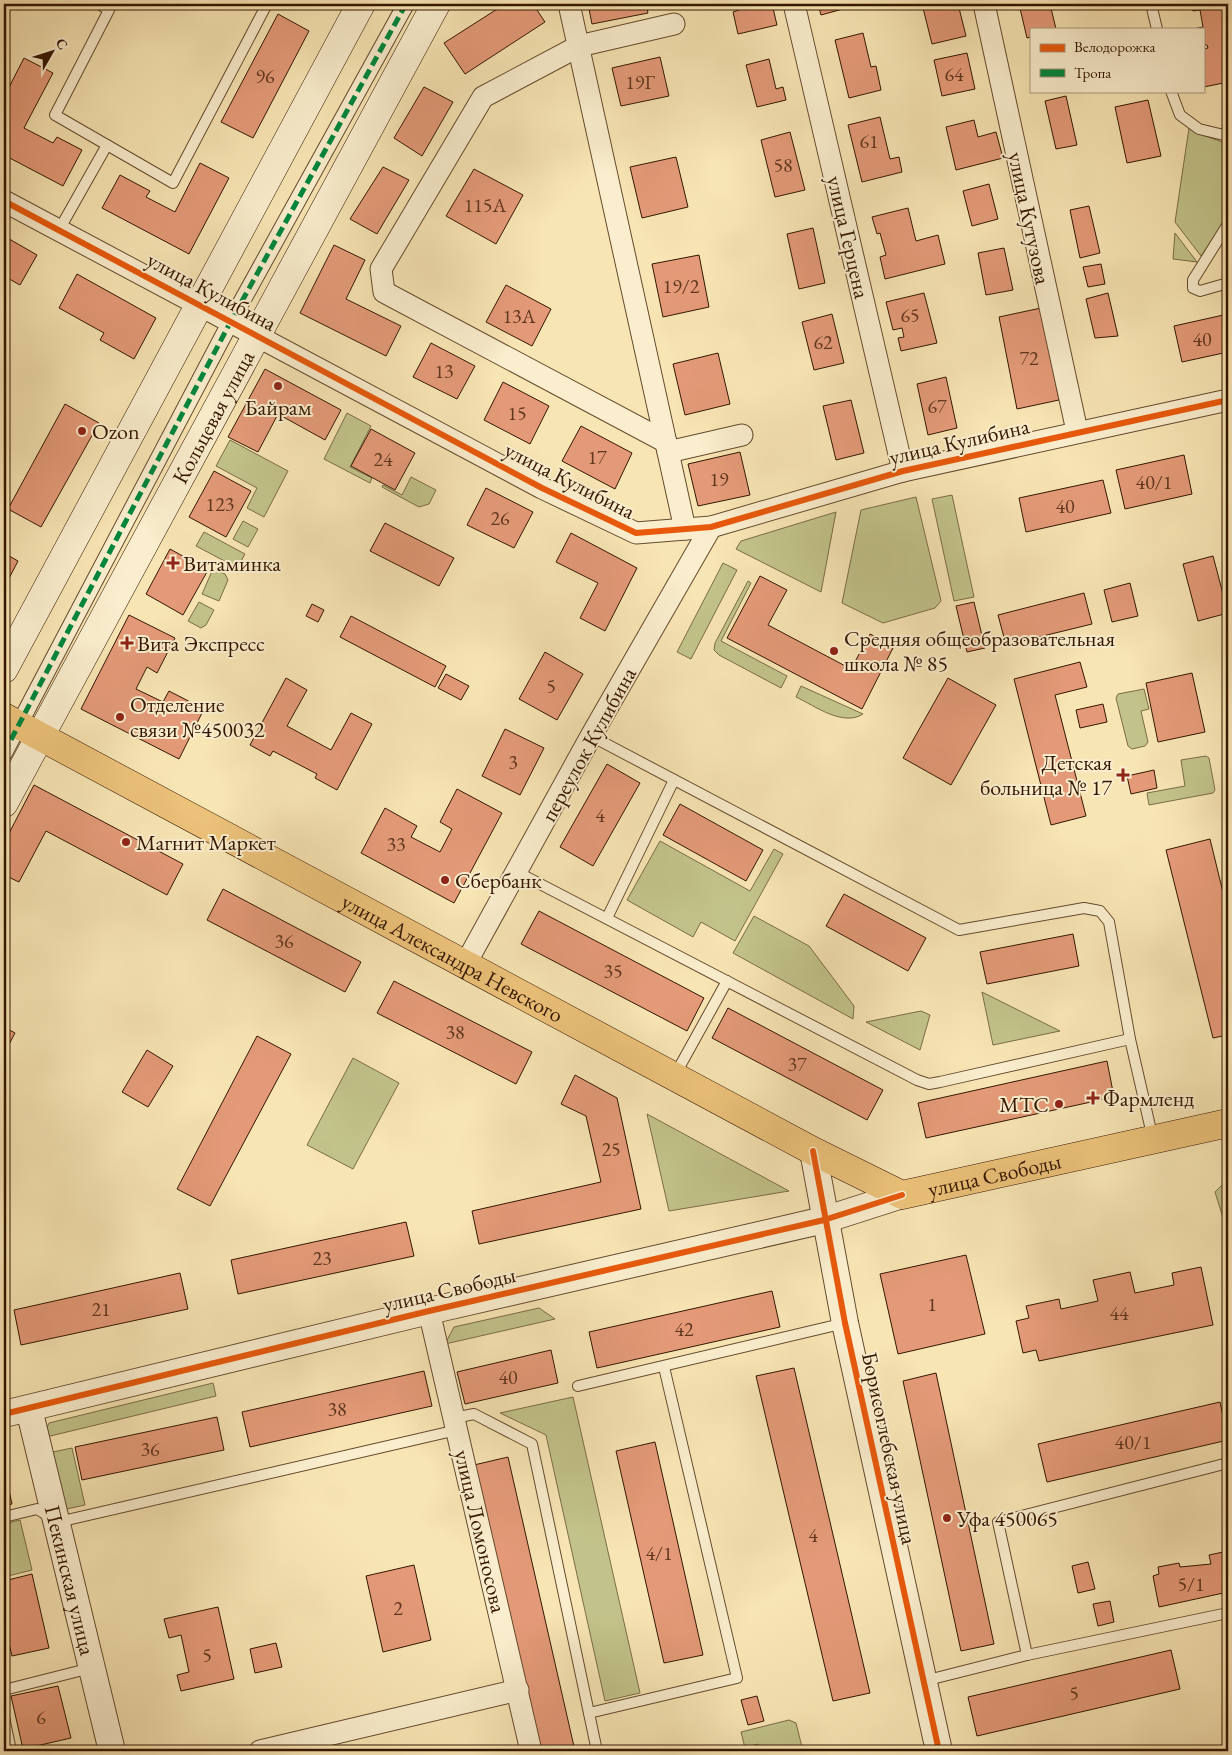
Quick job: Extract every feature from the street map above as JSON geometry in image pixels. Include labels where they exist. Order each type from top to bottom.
[{"type":"main road","points":[[4,669],[198,304],[361,4]]},
{"type":"main road","name":"Кольцевая улица","points":[[4,803],[21,726],[257,334],[436,4]]},
{"type":"main road","name":"улица Александра Невского","points":[[21,726],[466,963],[813,1151],[902,1196]]},
{"type":"main road","name":"улица Свободы","points":[[902,1196],[1228,1123]]},
{"type":"street","points":[[4,753],[21,726],[231,321],[406,4]]},
{"type":"street","points":[[569,4],[684,529]]},
{"type":"street","name":"улица Герцена","points":[[794,4],[903,471]]},
{"type":"street","name":"улица Кутузова","points":[[984,4],[1077,431]]},
{"type":"street","points":[[674,24],[579,46],[483,97],[382,269],[384,292],[667,447],[742,435]]},
{"type":"street","name":"улица Кулибина","points":[[4,200],[542,488],[636,533],[711,527],[903,471],[1077,431],[1228,400]]},
{"type":"street","name":"переулок Кулибина","points":[[466,963],[591,736],[711,527]]},
{"type":"street","name":"Борисоглебская улица","points":[[813,1151],[824,1220],[845,1323],[939,1751]]},
{"type":"street","name":"улица Свободы","points":[[4,1414],[429,1311],[824,1220],[902,1196]]},
{"type":"street","name":"улица Ломоносова","points":[[429,1311],[531,1751]]},
{"type":"street","name":"Пекинская улица","points":[[29,1409],[58,1522],[112,1751]]},
{"type":"street","points":[[260,1751],[314,1745],[518,1690]]},
{"type":"lane","points":[[99,4],[109,10],[55,115],[173,183],[267,4]]},
{"type":"lane","points":[[1151,4],[1157,28]]},
{"type":"lane","points":[[1171,92],[1180,114],[1199,130],[1228,136]]},
{"type":"lane","points":[[59,230],[107,145]]},
{"type":"lane","points":[[1228,224],[1193,280],[1193,288],[1200,291],[1228,283]]},
{"type":"lane","points":[[591,736],[959,930],[1084,908],[1100,911],[1109,922],[1130,1039],[1153,1139]]},
{"type":"lane","points":[[607,918],[674,780]]},
{"type":"lane","points":[[517,872],[917,1080],[929,1084],[1130,1039]]},
{"type":"lane","points":[[674,1075],[728,981]]},
{"type":"lane","points":[[578,1386],[845,1323]]},
{"type":"lane","points":[[589,1713],[737,1678],[664,1367]]},
{"type":"lane","points":[[4,1517],[37,1509],[58,1522],[456,1424],[474,1414],[532,1444],[597,1751]]},
{"type":"lane","points":[[1027,1654],[998,1522],[1228,1463]]},
{"type":"lane","points":[[923,1681],[1027,1654],[1228,1613]]},
{"type":"lane","points":[[4,1690],[92,1668]]},
{"type":"lane","points":[[4,1717],[11,1751]]},
{"type":"green space","points":[[1189,128],[1197,133],[1228,144],[1228,218],[1201,256],[1175,222]]},
{"type":"green space","points":[[1175,233],[1197,262],[1173,259]]},
{"type":"green space","points":[[347,413],[371,426],[350,467],[372,478],[370,483],[324,459]]},
{"type":"green space","points":[[230,440],[288,471],[264,517],[247,508],[257,488],[216,466]]},
{"type":"green space","points":[[411,477],[436,490],[429,504],[419,507],[382,487],[383,485],[402,495]]},
{"type":"green space","points":[[952,495],[974,597],[954,601],[932,499]]},
{"type":"green space","points":[[916,497],[941,601],[935,608],[883,623],[842,603],[861,510]]},
{"type":"green space","points":[[836,512],[821,592],[736,549],[741,541]]},
{"type":"green space","points":[[243,521],[258,529],[248,547],[233,539]]},
{"type":"green space","points":[[204,532],[245,554],[240,563],[234,566],[196,546]]},
{"type":"green space","points":[[723,563],[737,570],[691,659],[677,652]]},
{"type":"green space","points":[[213,569],[225,574],[228,580],[219,601],[202,594]]},
{"type":"green space","points":[[748,581],[751,583],[721,641],[787,676],[781,688],[719,655],[714,650],[715,643]]},
{"type":"green space","points":[[199,602],[214,610],[206,625],[201,628],[188,621]]},
{"type":"green space","points":[[801,686],[863,714],[847,718],[838,717],[820,710],[796,697]]},
{"type":"green space","points":[[1144,689],[1149,709],[1141,711],[1148,742],[1145,746],[1132,749],[1128,746],[1116,698],[1118,694]]},
{"type":"green space","points":[[1206,756],[1209,758],[1215,790],[1213,793],[1149,805],[1147,793],[1185,786],[1181,760]]},
{"type":"green space","points":[[660,841],[750,891],[774,849],[783,854],[735,941],[701,922],[693,937],[627,900]]},
{"type":"green space","points":[[754,916],[809,946],[854,1006],[853,1019],[733,953]]},
{"type":"green space","points":[[982,992],[1060,1031],[993,1045]]},
{"type":"green space","points":[[921,1011],[930,1015],[920,1050],[866,1022]]},
{"type":"green space","points":[[353,1058],[399,1083],[353,1169],[307,1145]]},
{"type":"green space","points":[[647,1114],[789,1191],[669,1211]]},
{"type":"green space","points":[[1228,1179],[1228,1234],[1215,1192]]},
{"type":"green space","points":[[539,1308],[555,1319],[445,1344],[454,1327]]},
{"type":"green space","points":[[213,1383],[216,1396],[42,1438],[49,1423]]},
{"type":"green space","points":[[573,1397],[640,1693],[605,1701],[546,1435],[500,1413]]},
{"type":"green space","points":[[72,1448],[85,1505],[62,1510],[48,1453]]},
{"type":"green space","points":[[20,1520],[32,1570],[4,1577],[4,1524]]},
{"type":"green space","points":[[789,1720],[796,1723],[803,1751],[761,1751],[758,1744],[745,1748],[741,1732]]},
{"type":"building","points":[[505,4],[533,4],[545,22],[465,74],[444,43]]},
{"type":"building","points":[[588,4],[646,4],[648,13],[592,24]]},
{"type":"building","points":[[737,4],[759,4],[759,6],[772,4],[777,25],[738,34],[733,12],[739,10]]},
{"type":"building","points":[[818,4],[861,4],[821,15]]},
{"type":"building","points":[[922,4],[958,4],[966,36],[932,44]]},
{"type":"building","points":[[1019,4],[1050,4],[1056,28],[1030,28],[1030,37],[1027,38]]},
{"type":"building","points":[[1156,4],[1181,4],[1157,9]]},
{"type":"building","points":[[1195,4],[1228,4],[1228,82],[1204,87],[1204,49],[1208,48],[1207,45],[1204,45],[1204,28],[1198,28],[1203,27],[1200,10],[1193,11],[1192,9]]},
{"type":"building","points":[[278,14],[309,31],[253,138],[221,122]]},
{"type":"building","points":[[863,33],[871,67],[876,66],[881,90],[849,98],[835,40]]},
{"type":"building","points":[[967,53],[975,89],[942,96],[934,60]]},
{"type":"building","points":[[660,57],[669,96],[621,106],[612,68]]},
{"type":"building","points":[[24,58],[53,73],[24,128],[53,143],[57,137],[82,150],[63,186],[4,155],[4,97]]},
{"type":"building","points":[[769,59],[776,89],[783,87],[786,100],[757,107],[746,65]]},
{"type":"building","points":[[424,87],[453,102],[422,156],[394,138]]},
{"type":"building","points":[[1066,96],[1077,145],[1056,149],[1045,101]]},
{"type":"building","points":[[1148,100],[1161,156],[1127,163],[1115,107]]},
{"type":"building","points":[[880,117],[890,159],[899,157],[902,172],[862,182],[848,125]]},
{"type":"building","points":[[974,120],[978,137],[996,132],[1003,158],[956,170],[946,127]]},
{"type":"building","points":[[790,132],[805,190],[775,197],[761,140]]},
{"type":"building","points":[[676,157],[688,207],[642,218],[630,167]]},
{"type":"building","points":[[200,163],[229,178],[189,254],[102,208],[120,175],[150,191],[146,197],[175,212]]},
{"type":"building","points":[[383,167],[409,180],[377,234],[350,219]]},
{"type":"building","points":[[474,169],[523,195],[496,244],[446,216]]},
{"type":"building","points":[[989,184],[998,219],[972,226],[963,191]]},
{"type":"building","points":[[1089,206],[1100,253],[1080,258],[1070,210]]},
{"type":"building","points":[[908,208],[916,241],[938,235],[945,264],[885,279],[880,257],[886,255],[880,233],[877,234],[872,217]]},
{"type":"building","points":[[813,228],[825,283],[799,289],[787,234]]},
{"type":"building","points":[[4,236],[37,255],[20,285],[4,276]]},
{"type":"building","points":[[334,245],[365,260],[346,299],[401,326],[386,356],[300,313]]},
{"type":"building","points":[[1004,248],[1013,290],[986,295],[978,253]]},
{"type":"building","points":[[699,255],[709,307],[663,317],[652,264]]},
{"type":"building","points":[[1101,264],[1105,284],[1088,287],[1083,267]]},
{"type":"building","points":[[77,274],[156,318],[134,359],[100,340],[104,333],[59,308]]},
{"type":"building","points":[[506,285],[551,309],[532,346],[486,322]]},
{"type":"building","points":[[924,293],[937,343],[901,351],[898,338],[904,337],[902,328],[893,330],[886,302]]},
{"type":"building","points":[[1108,293],[1118,336],[1095,338],[1086,299]]},
{"type":"building","points":[[1041,308],[1059,400],[1017,409],[999,317]]},
{"type":"building","points":[[832,314],[844,363],[814,370],[802,322]]},
{"type":"building","points":[[1228,314],[1228,352],[1182,362],[1174,326]]},
{"type":"building","points":[[431,343],[475,366],[457,399],[413,377]]},
{"type":"building","points":[[718,353],[730,404],[685,415],[673,364]]},
{"type":"building","points":[[265,369],[341,410],[325,440],[278,414],[258,452],[228,437]]},
{"type":"building","points":[[946,377],[957,428],[928,435],[917,384]]},
{"type":"building","points":[[503,382],[549,406],[530,444],[484,420]]},
{"type":"building","points":[[851,400],[864,453],[836,460],[823,406]]},
{"type":"building","points":[[65,404],[99,423],[41,527],[8,509]]},
{"type":"building","points":[[581,426],[632,453],[615,489],[562,461]]},
{"type":"building","points":[[371,429],[415,453],[395,490],[351,466]]},
{"type":"building","points":[[740,452],[750,495],[698,506],[688,464]]},
{"type":"building","points":[[1184,455],[1192,494],[1125,509],[1116,470]]},
{"type":"building","points":[[214,471],[251,491],[226,537],[189,517]]},
{"type":"building","points":[[1103,480],[1111,513],[1026,532],[1019,498]]},
{"type":"building","points":[[486,488],[533,512],[514,548],[467,525]]},
{"type":"building","points":[[385,523],[454,558],[439,586],[370,551]]},
{"type":"building","points":[[571,533],[637,568],[605,631],[580,618],[598,583],[556,562]]},
{"type":"building","points":[[170,549],[208,570],[183,615],[146,594]]},
{"type":"building","points":[[4,553],[18,561],[4,588]]},
{"type":"building","points":[[1213,556],[1228,613],[1198,621],[1183,564]]},
{"type":"building","points":[[760,576],[787,590],[768,625],[851,669],[870,634],[894,646],[862,709],[727,638]]},
{"type":"building","points":[[1130,583],[1138,616],[1112,622],[1104,590]]},
{"type":"building","points":[[1084,593],[1092,624],[1006,645],[998,615]]},
{"type":"building","points":[[974,602],[985,648],[967,652],[956,606]]},
{"type":"building","points":[[312,604],[324,610],[318,622],[306,616]]},
{"type":"building","points":[[129,615],[175,638],[157,673],[147,667],[136,689],[163,702],[169,691],[204,709],[179,759],[81,709]]},
{"type":"building","points":[[351,616],[446,666],[435,687],[340,637]]},
{"type":"building","points":[[545,652],[583,674],[557,720],[519,699]]},
{"type":"building","points":[[1080,662],[1087,687],[1055,695],[1086,816],[1051,825],[1014,679]]},
{"type":"building","points":[[1192,673],[1205,732],[1158,742],[1146,683]]},
{"type":"building","points":[[446,674],[469,686],[461,700],[438,688]]},
{"type":"building","points":[[286,678],[307,690],[287,726],[331,750],[351,713],[372,724],[337,790],[315,778],[317,774],[273,751],[270,756],[250,745]]},
{"type":"building","points":[[948,678],[996,705],[951,785],[903,758]]},
{"type":"building","points":[[1103,704],[1107,722],[1080,728],[1076,710]]},
{"type":"building","points":[[505,729],[544,748],[520,795],[482,776]]},
{"type":"building","points":[[607,764],[640,783],[593,866],[560,847]]},
{"type":"building","points":[[1154,770],[1157,788],[1131,794],[1127,776]]},
{"type":"building","points":[[34,785],[183,864],[167,895],[46,831],[19,882],[4,875],[4,843]]},
{"type":"building","points":[[457,789],[502,813],[454,903],[361,853],[385,808],[417,826],[411,837],[440,852],[452,829],[440,822]]},
{"type":"building","points":[[680,804],[763,850],[746,881],[663,835]]},
{"type":"building","points":[[1210,839],[1228,913],[1228,1035],[1213,1038],[1166,850]]},
{"type":"building","points":[[223,889],[361,962],[345,992],[207,920]]},
{"type":"building","points":[[844,894],[926,938],[908,971],[826,926]]},
{"type":"building","points":[[539,911],[704,998],[687,1031],[521,944]]},
{"type":"building","points":[[1073,934],[1079,966],[987,984],[980,952]]},
{"type":"building","points":[[394,981],[532,1052],[516,1084],[377,1013]]},
{"type":"building","points":[[728,1008],[883,1090],[867,1120],[712,1038]]},
{"type":"building","points":[[4,1027],[15,1033],[4,1054]]},
{"type":"building","points":[[257,1036],[291,1054],[210,1206],[177,1189]]},
{"type":"building","points":[[147,1050],[173,1066],[148,1107],[122,1092]]},
{"type":"building","points":[[1107,1061],[1114,1097],[926,1138],[918,1103]]},
{"type":"building","points":[[575,1075],[617,1098],[641,1209],[479,1244],[472,1211],[601,1182],[586,1116],[561,1104]]},
{"type":"building","points":[[406,1222],[414,1256],[238,1294],[231,1260]]},
{"type":"building","points":[[966,1255],[985,1334],[898,1354],[880,1274]]},
{"type":"building","points":[[1201,1267],[1213,1325],[1039,1361],[1036,1350],[1023,1353],[1016,1321],[1029,1318],[1026,1306],[1059,1299],[1061,1309],[1098,1301],[1093,1280],[1130,1272],[1135,1293],[1174,1285],[1172,1273]]},
{"type":"building","points":[[180,1273],[188,1309],[21,1345],[14,1310]]},
{"type":"building","points":[[772,1291],[780,1327],[597,1368],[589,1332]]},
{"type":"building","points":[[551,1350],[558,1383],[465,1404],[457,1372]]},
{"type":"building","points":[[794,1368],[870,1693],[833,1701],[756,1376]]},
{"type":"building","points":[[424,1371],[432,1406],[250,1447],[242,1412]]},
{"type":"building","points":[[936,1373],[994,1644],[961,1651],[903,1381]]},
{"type":"building","points":[[1220,1402],[1228,1440],[1047,1482],[1038,1444]]},
{"type":"building","points":[[217,1417],[224,1450],[82,1480],[75,1447]]},
{"type":"building","points":[[655,1442],[703,1655],[664,1663],[616,1451]]},
{"type":"building","points":[[508,1457],[575,1751],[539,1751],[474,1465]]},
{"type":"building","points":[[4,1468],[12,1504],[4,1506]]},
{"type":"building","points":[[1228,1551],[1228,1592],[1159,1607],[1153,1576],[1159,1574],[1158,1567],[1179,1563],[1180,1567],[1211,1564],[1209,1555]]},
{"type":"building","points":[[1088,1562],[1095,1589],[1078,1593],[1072,1566]]},
{"type":"building","points":[[414,1565],[431,1640],[383,1652],[366,1576]]},
{"type":"building","points":[[32,1574],[49,1648],[12,1656],[4,1622],[4,1581]]},
{"type":"building","points":[[1110,1601],[1114,1622],[1098,1626],[1093,1604]]},
{"type":"building","points":[[218,1607],[234,1679],[181,1691],[177,1675],[189,1672],[181,1635],[169,1638],[164,1619]]},
{"type":"building","points":[[276,1643],[282,1667],[255,1673],[250,1649]]},
{"type":"building","points":[[1171,1650],[1180,1689],[977,1736],[968,1697]]},
{"type":"building","points":[[58,1686],[71,1738],[23,1749],[11,1696]]},
{"type":"building","points":[[757,1696],[764,1721],[748,1725],[741,1700]]},
{"type":"marked path","points":[[4,753],[231,321],[406,4]]},
{"type":"cycle path","points":[[4,201],[542,488],[636,533],[711,527],[903,471],[1228,400]]},
{"type":"cycle path","points":[[813,1151],[845,1323],[939,1751]]},
{"type":"cycle path","points":[[4,1414],[429,1311],[824,1220],[902,1195]]},
{"type":"place","name":"Байрам","points":[[278,386]]},
{"type":"place","name":"Ozon","points":[[82,431]]},
{"type":"place","name":"Витаминка","points":[[173,563]]},
{"type":"place","name":"Вита Экспресс","points":[[127,643]]},
{"type":"place","name":"Средняя общеобразовательная школа № 85","points":[[834,651]]},
{"type":"place","name":"Отделение связи №450032","points":[[120,717]]},
{"type":"place","name":"Детская больница № 17","points":[[1123,775]]},
{"type":"place","name":"Магнит Маркет","points":[[126,842]]},
{"type":"place","name":"Сбербанк","points":[[445,880]]},
{"type":"place","name":"Фармленд","points":[[1093,1098]]},
{"type":"place","name":"МТС","points":[[1059,1104]]},
{"type":"place","name":"Уфа 450065","points":[[947,1518]]}]
